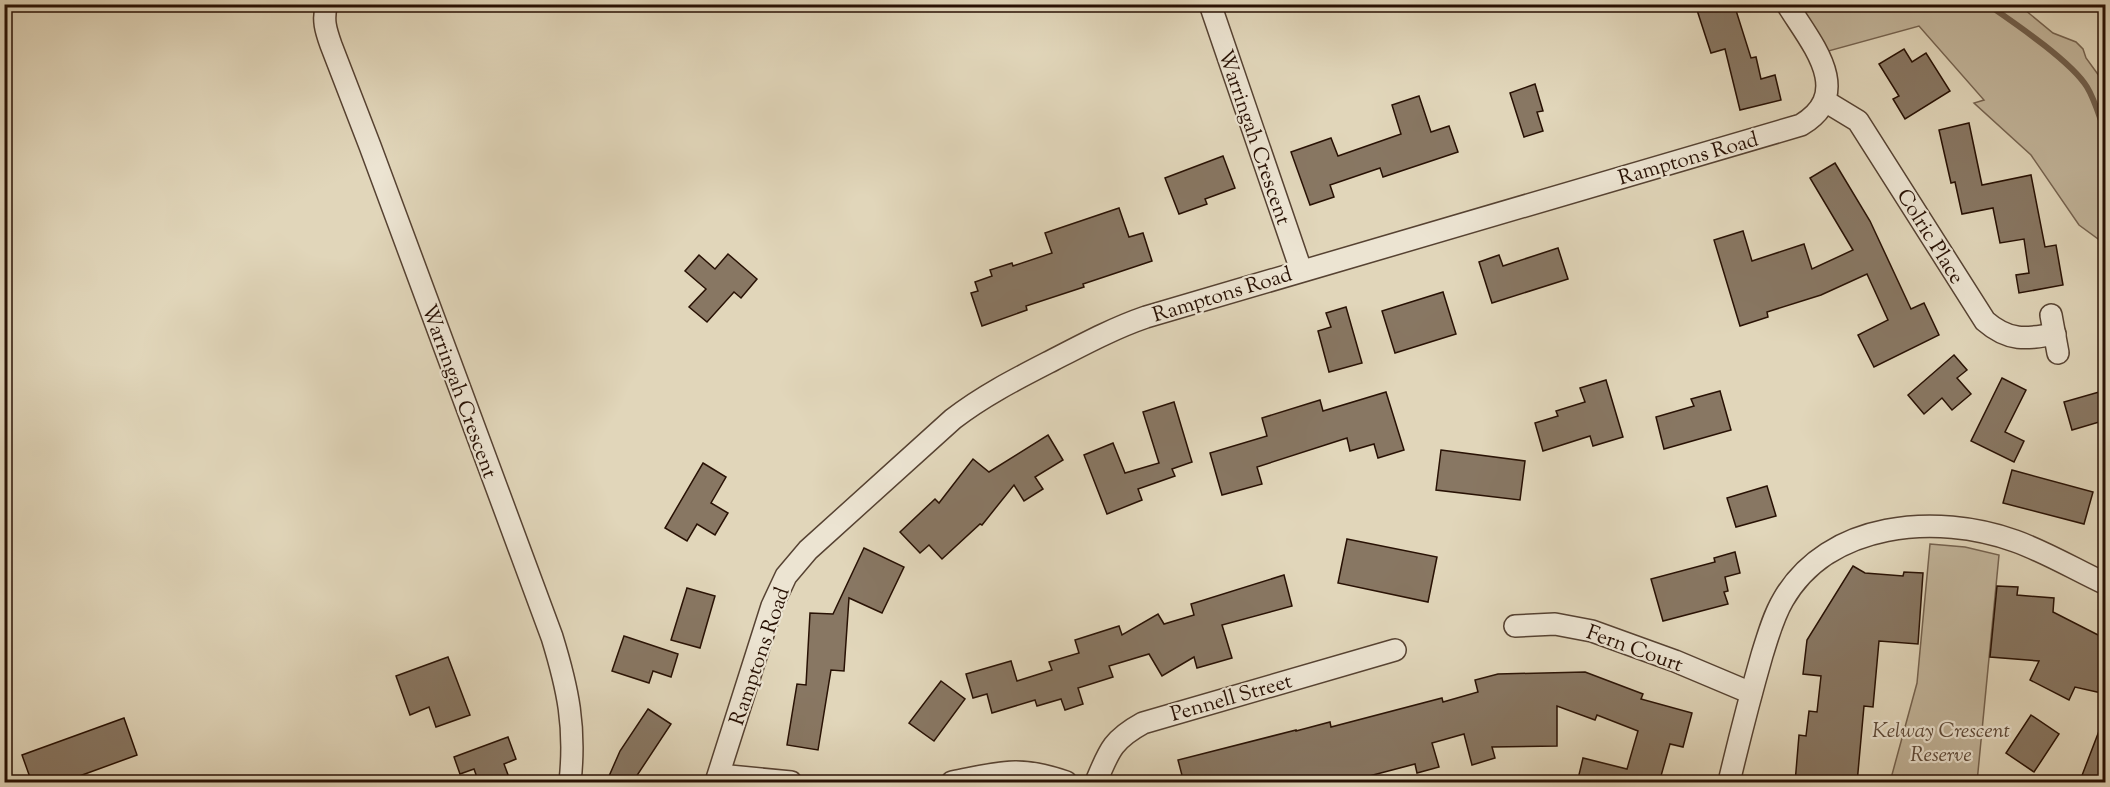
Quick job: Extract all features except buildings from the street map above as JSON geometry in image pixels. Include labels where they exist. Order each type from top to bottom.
[{"type":"street","name":"Warringah Crescent","points":[[327,4],[324,18],[328,38],[558,656],[566,683],[572,724],[570,783]]},
{"type":"street","name":"Warringah Crescent","points":[[1210,4],[1301,270]]},
{"type":"street","points":[[1786,4],[1822,62],[1828,83],[1825,101]]},
{"type":"street","name":"Ramptons Road","points":[[717,779],[772,606],[786,576],[808,550],[953,419],[995,390],[1123,325],[1301,270],[1789,129],[1812,118],[1825,101]]},
{"type":"street","name":"Colric Place","points":[[1825,101],[1858,121],[1985,321],[1995,330],[2014,338],[2055,334]]},
{"type":"street","points":[[1729,783],[1751,693],[1773,620],[1783,599],[1797,579],[1818,559],[1842,544],[1870,534],[1918,527],[1949,528],[1983,533],[2016,542],[2106,584]]},
{"type":"street","name":"Fern Court","points":[[1515,626],[1555,624],[1592,631],[1675,661],[1751,693]]},
{"type":"street","name":"Pennell Street","points":[[1096,783],[1109,750],[1124,733],[1143,723],[1395,650]]},
{"type":"street","points":[[952,783],[1011,771],[1037,773],[1066,783]]},
{"type":"street","points":[[717,779],[791,783]]},
{"type":"green space","points":[[1795,5],[2019,5],[2053,33],[2076,42],[2105,84],[2105,244],[2079,225],[2031,155],[1974,103],[1984,100],[1919,26],[1825,52]]},
{"type":"green space","name":"Kelway Crescent Reserve","points":[[1930,544],[1965,547],[1999,555],[1977,782],[1890,782],[1917,683]]},
{"type":"waterway","points":[[1987,4],[2041,42],[2079,77],[2087,87],[2106,134]]}]
